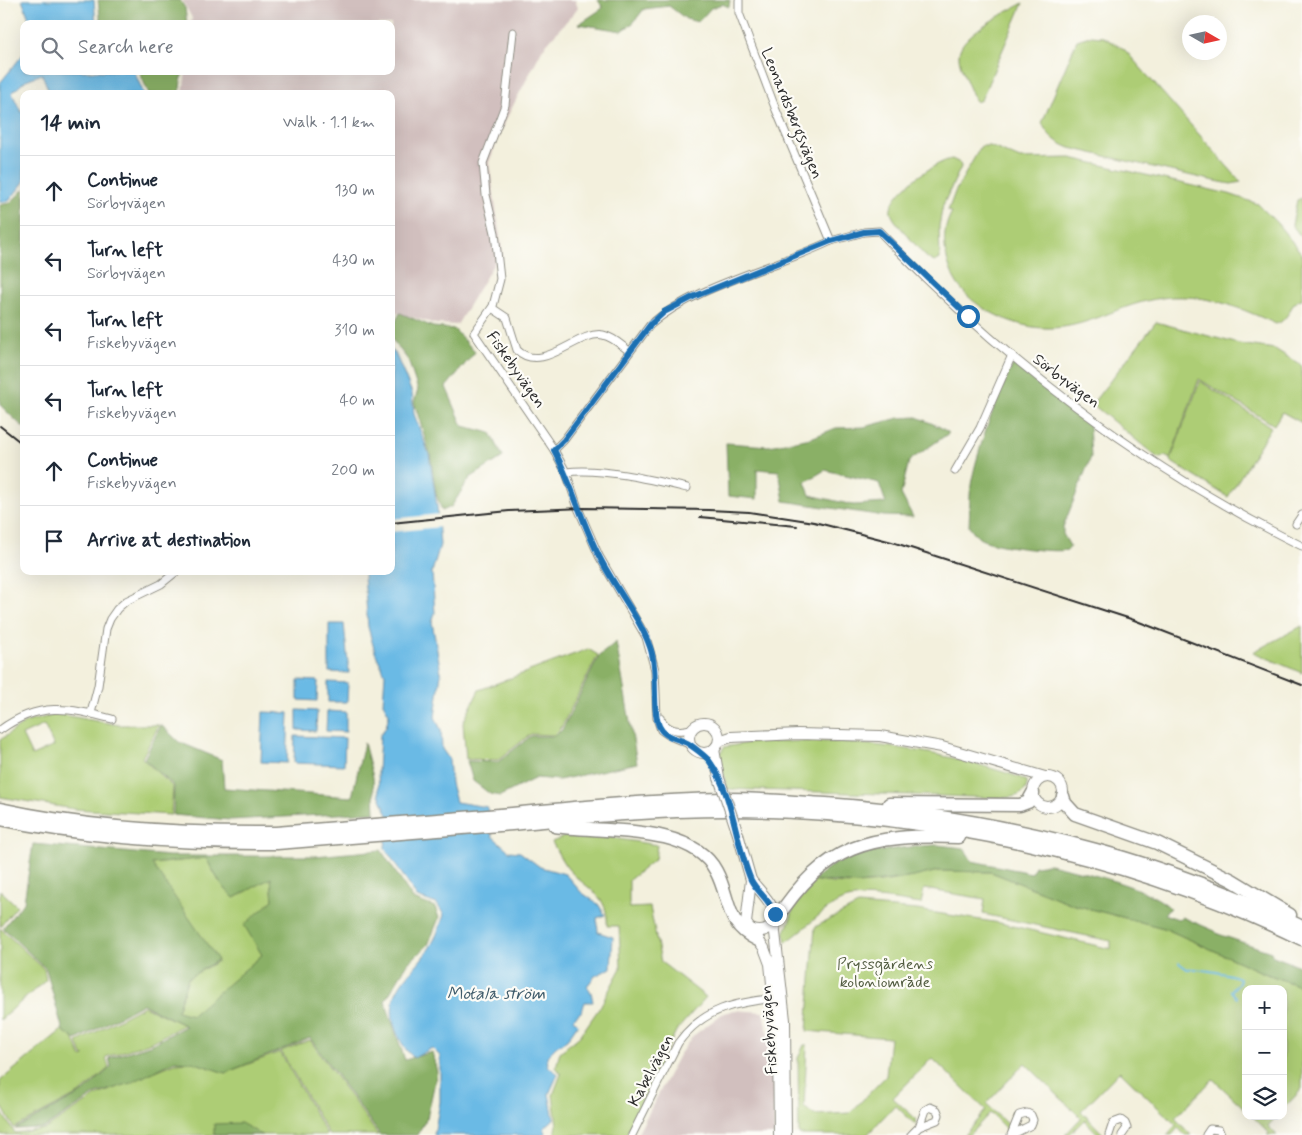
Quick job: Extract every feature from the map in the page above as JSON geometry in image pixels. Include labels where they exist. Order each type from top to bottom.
[{"type":"highway","points":[[849,806],[920,803],[1020,805],[1028,802],[1034,789]]},
{"type":"highway","points":[[1063,796],[1065,803],[1075,814],[1145,838],[1189,859],[1260,896],[1302,925]]},
{"type":"highway","points":[[0,819],[94,835],[213,844],[277,843],[369,831],[510,819],[592,806],[727,799],[849,806],[942,817],[1009,829],[1086,848],[1218,890],[1302,925]]},
{"type":"highway","points":[[0,809],[95,825],[214,834],[369,831]]},
{"type":"highway","points":[[510,819],[539,821],[678,811],[768,811],[895,821],[1006,839],[1091,860],[1185,890],[1302,939]]},
{"type":"highway","points":[[539,821],[557,827],[637,831],[683,845],[701,854],[712,865],[732,918],[744,932],[758,940]]},
{"type":"highway","points":[[774,922],[792,895],[812,874],[826,863],[860,846],[889,839],[921,836],[1006,839]]},
{"type":"highway","points":[[726,898],[750,928]]},
{"type":"street","name":"Leonardsbergsvägen","points":[[739,0],[739,13],[776,110],[830,238]]},
{"type":"street","name":"Fiskebyvägen","points":[[513,32],[505,105],[483,163],[485,190],[495,233],[500,279],[492,308],[474,333],[554,450],[566,472],[580,514],[599,556],[650,647],[656,670],[656,709],[661,730],[690,744]]},
{"type":"street","name":"Sörbyvägen","points":[[554,450],[564,440],[650,325],[674,306],[830,238],[879,231],[919,271],[1012,355],[1176,476],[1238,514],[1302,546]]},
{"type":"street","points":[[492,308],[507,318],[517,350],[530,358],[543,357],[596,335],[611,338],[629,351]]},
{"type":"street","points":[[955,471],[980,428],[1012,355]]},
{"type":"street","points":[[566,472],[576,471],[632,477],[687,488]]},
{"type":"street","points":[[1296,524],[1302,515]]},
{"type":"street","points":[[91,713],[98,686],[106,629],[110,619],[126,601],[161,584],[171,575]]},
{"type":"street","points":[[0,730],[14,720],[38,711],[64,708],[112,719]]},
{"type":"street","points":[[656,709],[660,720],[667,728],[679,731],[691,729],[698,724],[705,723],[712,726],[717,741]]},
{"type":"street","points":[[691,729],[688,736],[690,744],[696,752],[703,753],[717,741],[731,737],[824,733],[880,736],[942,747],[1014,770],[1054,778],[1061,783],[1063,796],[1055,806],[1047,807],[1039,804],[1028,777],[1014,770]]},
{"type":"street","name":"Fiskebyvägen","points":[[717,741],[718,776]]},
{"type":"street","name":"Fiskebyvägen","points":[[703,753],[718,776],[738,834],[751,880],[774,910],[778,997],[779,1135]]},
{"type":"street","points":[[1034,789],[1045,777]]},
{"type":"street","name":"Fiskebyvägen","points":[[751,880],[746,915],[750,928],[768,955],[778,997],[786,1052],[786,1135]]},
{"type":"street","points":[[750,928],[764,931],[774,922]]},
{"type":"street","name":"Kabelvägen","points":[[632,1135],[678,1043],[688,1030],[700,1019],[727,1005],[778,997]]},
{"type":"street","points":[[1109,1135],[1113,1123],[1121,1120],[1126,1123],[1127,1128],[1122,1135]]},
{"type":"street","points":[[912,1135],[919,1127]]},
{"type":"street","points":[[1206,1135],[1210,1129],[1215,1128],[1219,1130],[1221,1135]]},
{"type":"shaded area","points":[[182,0],[575,0],[578,8],[543,48],[504,123],[489,162],[503,257],[496,260],[457,325],[436,324],[395,312],[395,90],[184,90],[185,75],[395,75],[395,20],[192,20]]},
{"type":"shaded area","points":[[734,1010],[763,1012],[774,1062],[774,1135],[637,1135],[679,1055],[693,1036],[722,1014]]},
{"type":"green space","points":[[98,0],[180,0],[185,8],[186,20],[100,20]]},
{"type":"green space","points":[[598,0],[730,0],[729,7],[722,4],[711,8],[698,22],[686,19],[669,6],[644,9],[633,23],[622,31],[579,24],[603,8]]},
{"type":"green space","points":[[1023,3],[981,100],[976,102],[959,59],[961,47],[975,32],[995,18]]},
{"type":"green space","points":[[1090,36],[1103,37],[1124,49],[1241,182],[1231,184],[1210,180],[1070,148],[1061,144],[1050,135],[1042,123],[1077,40]]},
{"type":"green space","points":[[141,75],[182,75],[180,90],[147,90]]},
{"type":"green space","points":[[981,146],[990,146],[1020,159],[1071,158],[1229,194],[1258,204],[1277,223],[1302,254],[1302,299],[1295,303],[1285,319],[1276,324],[1221,303],[1186,297],[1160,298],[1072,325],[1049,328],[1024,325],[996,315],[972,300],[957,284],[948,261],[945,245],[946,228],[952,212],[948,211],[955,192]]},
{"type":"green space","points":[[952,159],[960,163],[961,167],[943,205],[939,226],[940,259],[935,262],[925,256],[897,224],[891,213],[892,205],[904,188],[914,180],[935,166]]},
{"type":"green space","points":[[20,193],[20,424],[0,405],[0,205],[10,203]]},
{"type":"green space","points":[[1302,198],[1302,238],[1292,225],[1297,200]]},
{"type":"green space","points":[[400,313],[433,327],[454,329],[475,352],[446,387],[463,426],[491,433],[503,457],[470,478],[451,507],[442,511],[436,494],[430,454],[414,402],[418,390],[408,360],[395,343],[395,323]]},
{"type":"green space","points":[[1156,322],[1239,344],[1275,349],[1302,366],[1302,423],[1282,412],[1274,425],[1199,379],[1170,459],[1165,456],[1158,458],[1092,404]]},
{"type":"green space","points":[[1013,364],[1089,425],[1091,457],[1063,527],[1063,534],[1070,546],[1068,550],[1036,550],[996,544],[979,538],[969,526],[970,491],[976,464],[989,421]]},
{"type":"green space","points":[[1200,381],[1271,427],[1228,497],[1170,461]]},
{"type":"green space","points":[[917,417],[949,433],[909,461],[901,494],[913,517],[884,516],[784,501],[779,471],[757,469],[757,499],[728,496],[726,443],[769,446],[811,438],[836,428],[864,427],[899,418]],"holes":[[[825,470],[879,483],[886,503],[853,505],[810,495],[805,482]]]},
{"type":"green space","points":[[1302,626],[1302,673],[1253,652]]},
{"type":"green space","points":[[616,642],[637,763],[559,780],[536,778],[500,796],[490,794],[473,781],[467,761],[498,762],[531,736],[554,736],[562,730],[599,656]]},
{"type":"green space","points":[[588,649],[598,655],[561,728],[554,735],[531,734],[498,760],[466,759],[463,723],[479,690]]},
{"type":"green space","points":[[58,714],[119,725],[159,725],[142,758],[173,787],[171,815],[74,809],[0,797],[0,740],[26,722]],"holes":[[[44,725],[54,746],[32,756],[22,735]]]},
{"type":"green space","points":[[161,725],[179,742],[222,760],[224,788],[352,797],[364,743],[373,777],[375,812],[230,820],[173,815],[174,786],[144,759]]},
{"type":"green space","points":[[806,741],[862,744],[939,755],[992,768],[1019,777],[1027,781],[1027,786],[1020,794],[1003,798],[727,789],[719,756],[724,747],[748,743]]},
{"type":"green space","points":[[575,832],[657,845],[655,859],[629,880],[629,908],[650,907],[661,962],[706,997],[676,1031],[626,1135],[555,1135],[557,1125],[553,1095],[561,1074],[556,1067],[560,1052],[580,1036],[600,1007],[621,968],[619,926],[607,926],[607,915],[601,899],[569,870],[552,842]]},
{"type":"green space","points":[[33,844],[169,856],[315,856],[381,850],[413,899],[435,907],[439,918],[428,945],[408,963],[385,1001],[405,1060],[432,1052],[437,1072],[427,1118],[417,1135],[380,1135],[310,1038],[225,1073],[193,1062],[175,1061],[131,1083],[96,1094],[44,1128],[15,1129],[84,1092],[111,1067],[109,1058],[150,1045],[186,1026],[143,1004],[76,1040],[63,1031],[46,969],[3,928],[24,902]],"holes":[[[206,858],[220,883],[234,898],[271,878],[273,900],[244,925],[262,955],[192,1015],[177,1011],[188,978],[218,960],[152,864]]]},
{"type":"green space","points":[[938,845],[964,848],[972,861],[1031,873],[1035,866],[1050,864],[1095,875],[1147,893],[1170,908],[1164,914],[1178,919],[1182,917],[1218,934],[1271,952],[1273,956],[1302,967],[1302,987],[1264,973],[1164,928],[1075,905],[991,872],[938,871],[914,877],[858,884],[812,880],[834,864],[856,856],[900,848]]},
{"type":"green space","points":[[206,858],[220,883],[234,898],[271,878],[273,900],[245,925],[262,955],[192,1016],[177,1011],[188,978],[218,961],[151,864]]},
{"type":"green space","name":"Pryssgårdens koloniområde","points":[[938,871],[991,872],[1075,905],[1164,928],[1264,973],[1302,987],[1302,1089],[1287,1105],[1287,985],[1242,985],[1242,1106],[1213,1079],[1175,1118],[1191,1135],[1185,1135],[1178,1128],[1172,1135],[1167,1135],[1176,1125],[1120,1071],[1081,1111],[1104,1135],[1099,1135],[1084,1120],[1069,1135],[1065,1135],[1081,1118],[1025,1063],[986,1104],[1009,1126],[1009,1132],[990,1113],[969,1135],[964,1135],[986,1110],[932,1058],[893,1098],[915,1118],[916,1125],[895,1105],[867,1135],[799,1135],[798,1058],[804,1045],[807,1045],[804,1107],[814,1115],[850,1113],[886,1076],[890,1038],[807,1031],[815,927],[858,905],[917,910],[1000,923],[1111,949],[1111,941],[983,914],[985,899],[924,889],[921,904],[868,897],[847,899],[839,902],[786,942],[784,934],[794,904],[812,880],[828,883],[859,884],[907,878]]},
{"type":"green space","points":[[0,890],[17,906],[0,927]]},
{"type":"green space","points":[[0,928],[44,969],[46,980],[0,1020]]},
{"type":"green space","points":[[144,1006],[184,1025],[149,1043],[106,1057],[109,1068],[82,1092],[14,1128],[0,1103],[0,1081],[68,1025],[81,1057],[85,1056],[82,1055],[77,1042]]},
{"type":"green space","points":[[310,1040],[378,1135],[329,1135],[281,1051]]},
{"type":"green space","points":[[280,1052],[327,1135],[0,1135],[0,1110],[15,1133],[45,1129],[96,1096],[175,1063],[193,1062],[225,1073]]},
{"type":"green space","points":[[1256,1120],[1273,1120],[1268,1126],[1277,1135],[1267,1135],[1269,1133]]},
{"type":"green space","points":[[241,1123],[262,1135],[214,1135],[214,1124]]},
{"type":"water","points":[[22,0],[94,0],[96,20],[30,20]]},
{"type":"water","points":[[20,58],[20,75],[39,75],[26,80],[12,93],[20,110],[20,187],[9,201],[0,202],[0,83]]},
{"type":"water","points":[[42,75],[136,75],[142,90],[48,90]]},
{"type":"water","name":"Motala ström","points":[[395,353],[412,393],[414,414],[429,454],[437,506],[440,545],[432,572],[435,613],[432,622],[441,673],[435,717],[441,730],[442,749],[449,759],[451,783],[456,802],[487,807],[492,836],[509,851],[520,852],[540,867],[565,874],[581,892],[598,904],[605,915],[597,918],[598,932],[613,937],[611,968],[595,976],[587,986],[591,992],[593,1002],[585,1002],[582,1011],[573,1019],[578,1024],[567,1040],[557,1046],[547,1056],[548,1066],[558,1074],[549,1094],[554,1119],[544,1128],[545,1135],[434,1135],[440,1102],[440,1056],[432,1048],[414,1058],[402,1044],[397,1033],[393,1020],[392,1008],[394,998],[398,989],[429,948],[444,915],[437,904],[417,897],[385,848],[388,815],[379,794],[378,772],[380,735],[386,727],[389,714],[383,703],[385,674],[375,652],[368,627],[364,576],[395,575]]},
{"type":"water","points":[[329,624],[344,624],[349,673],[329,672]]},
{"type":"water","points":[[298,680],[318,681],[317,701],[298,700]]},
{"type":"water","points":[[328,682],[348,683],[347,702],[328,702]]},
{"type":"water","points":[[297,710],[317,711],[316,731],[297,730]]},
{"type":"water","points":[[327,711],[346,712],[346,732],[326,731]]},
{"type":"water","points":[[263,712],[289,713],[287,763],[261,762]]},
{"type":"water","points":[[295,736],[345,738],[344,765],[294,763]]},
{"type":"pier","points":[[440,514],[441,527],[395,532],[395,519]]},
{"type":"waterway","points":[[1179,963],[1187,969],[1198,969],[1237,977],[1240,979],[1239,983],[1231,991],[1237,998]]},
{"type":"railway","points":[[0,426],[20,442]]},
{"type":"railway","points":[[395,523],[509,511],[584,508],[749,512],[814,522],[892,542],[1134,620],[1302,685]]},
{"type":"railway","points":[[700,517],[797,526]]},
{"type":"route","points":[[775,914],[751,880],[718,774],[703,753],[696,752],[690,744],[664,733],[658,724],[656,670],[650,647],[599,556],[580,514],[566,472],[554,450],[564,440],[629,351],[650,325],[664,312],[693,297],[831,241],[864,232],[879,231],[968,316]]}]
